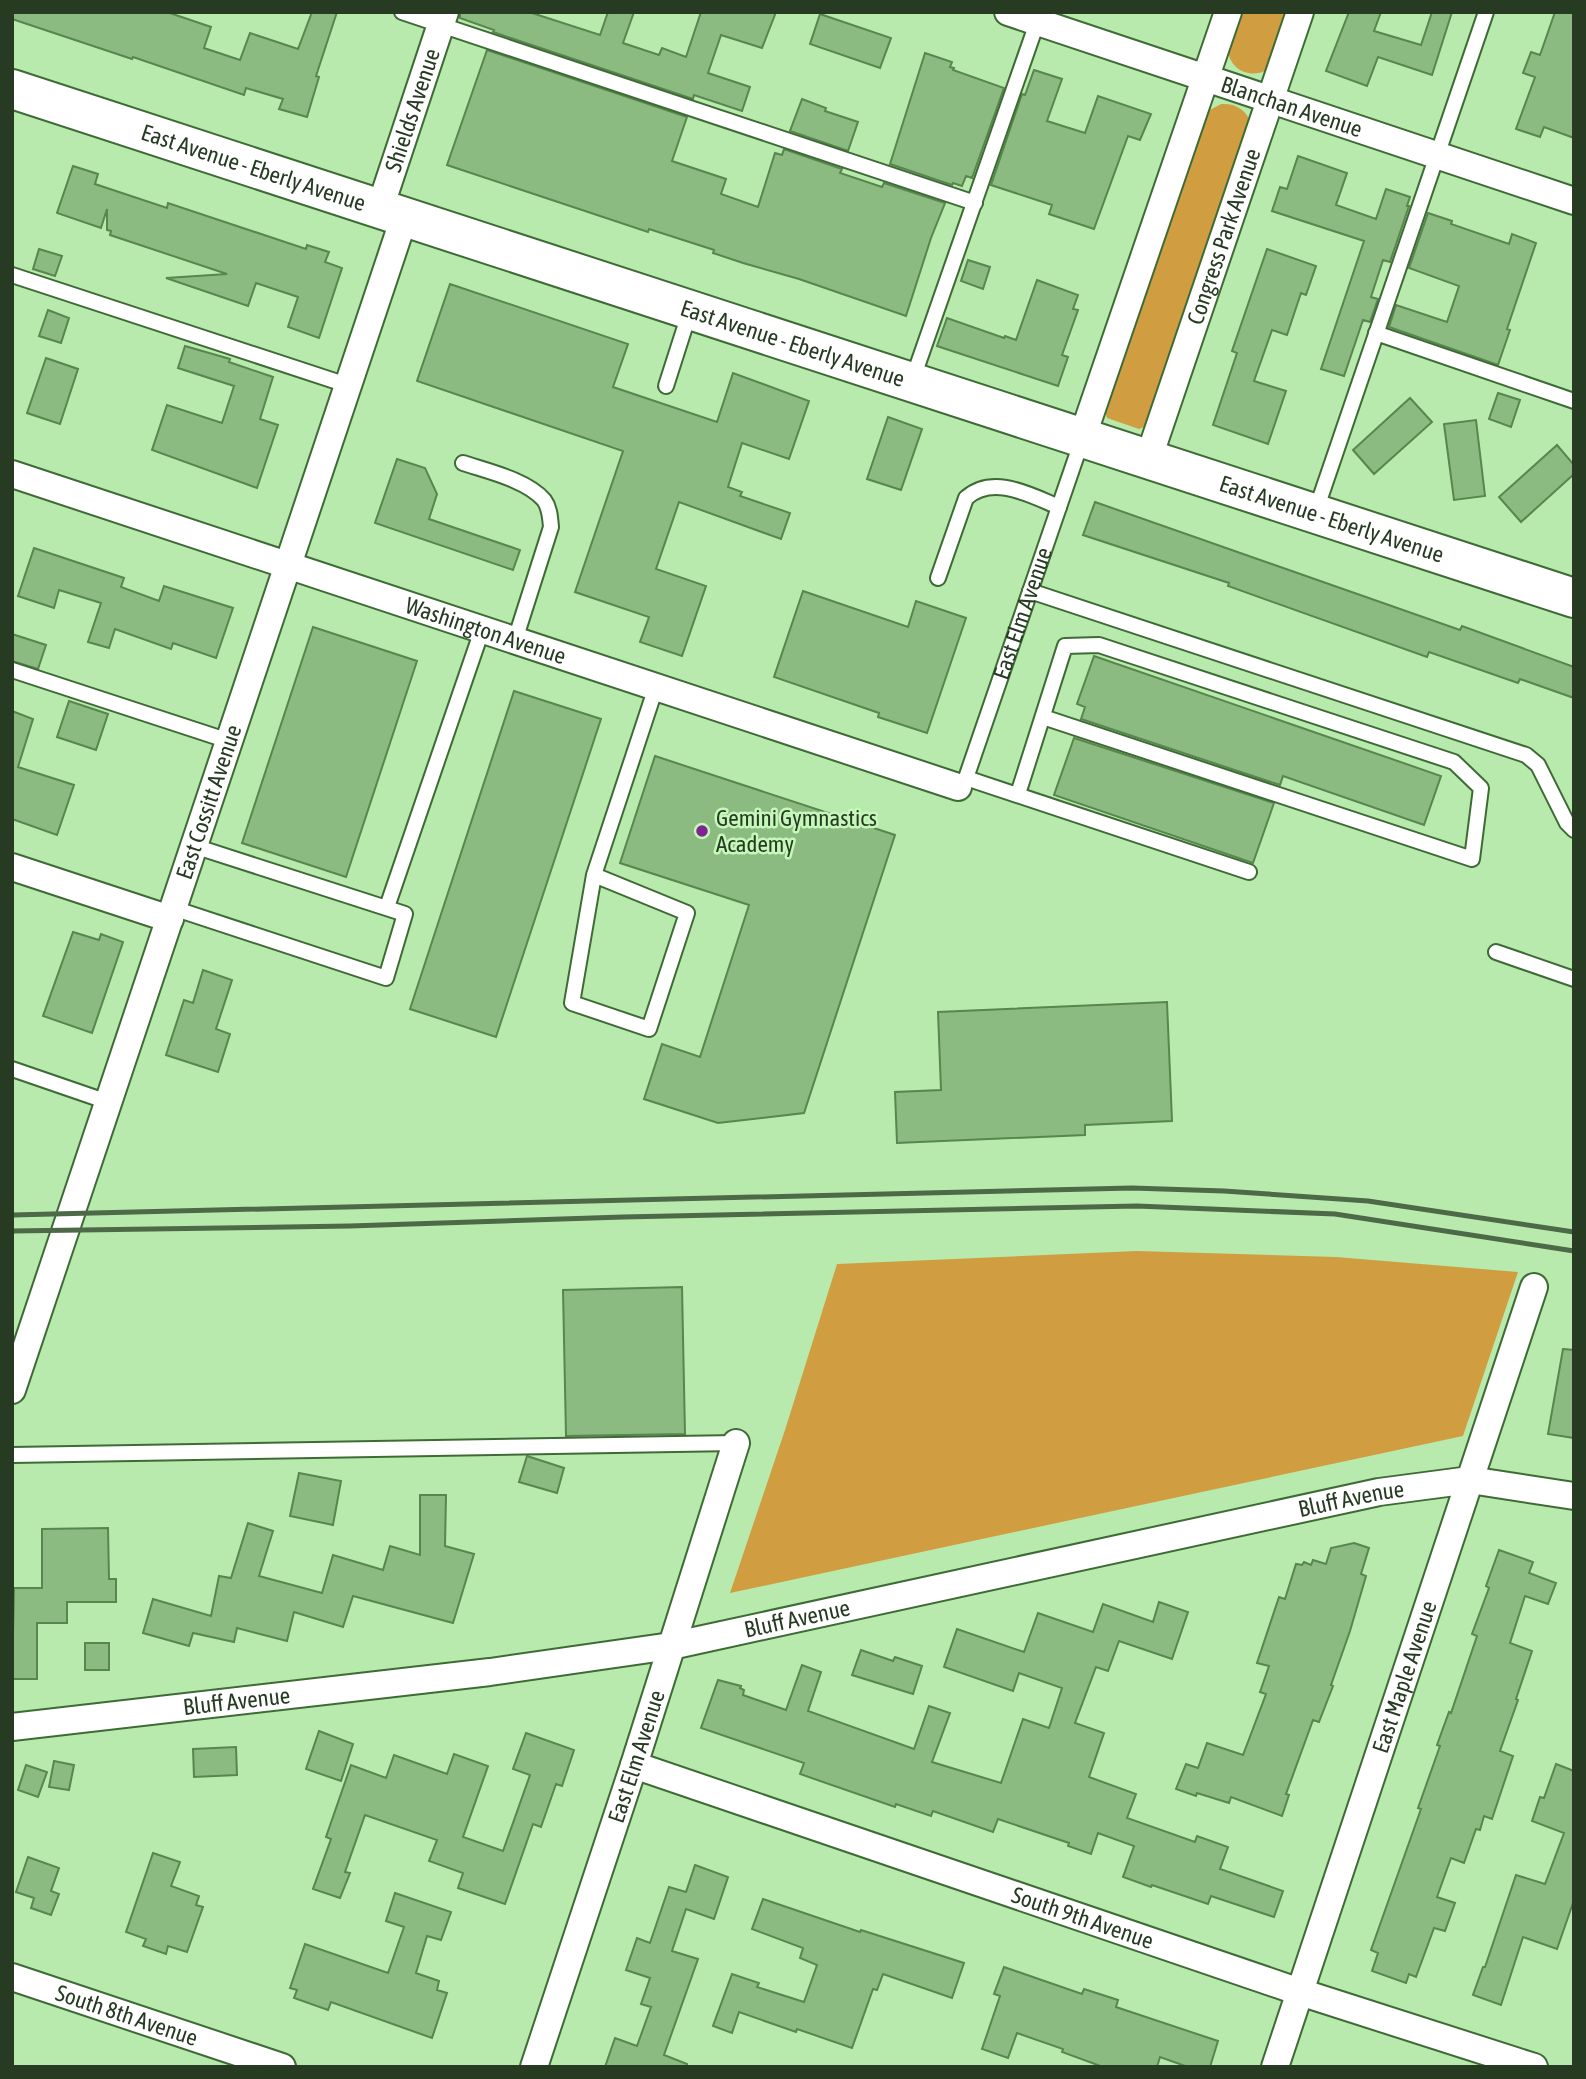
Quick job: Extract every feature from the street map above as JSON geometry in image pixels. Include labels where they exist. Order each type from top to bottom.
[{"type":"main road","name":"East Avenue - Eberly Avenue","points":[[12,89],[1574,598]]},
{"type":"street","name":"Blanchan Avenue","points":[[1008,12],[1040,17],[1270,99],[1574,201]]},
{"type":"street","points":[[1082,438],[1228,12]]},
{"type":"street","name":"Congress Park Avenue","points":[[1148,460],[1300,12]]},
{"type":"street","name":"Shields Avenue","points":[[392,212],[443,18]]},
{"type":"street","name":"East Cossitt Avenue","points":[[12,1390],[348,386],[392,212]]},
{"type":"street","name":"Washington Avenue","points":[[12,474],[656,687],[962,783]]},
{"type":"street","points":[[12,867],[171,914]]},
{"type":"street","name":"East Maple Avenue","points":[[1275,2067],[1534,1287]]},
{"type":"street","name":"East Elm Avenue","points":[[534,2067],[634,1765],[736,1443]]},
{"type":"street","name":"Bluff Avenue","points":[[12,1727],[490,1672],[671,1646],[1379,1492],[1470,1480],[1574,1496]]},
{"type":"street","name":"South 9th Avenue","points":[[634,1765],[1300,1993],[1534,2067]]},
{"type":"street","name":"South 8th Avenue","points":[[12,1977],[282,2067]]},
{"type":"lane","points":[[402,12],[443,18],[975,202]]},
{"type":"lane","points":[[1314,514],[1486,12]]},
{"type":"lane","points":[[912,383],[1040,17]]},
{"type":"lane","points":[[12,275],[348,386]]},
{"type":"lane","points":[[666,386],[691,310]]},
{"type":"lane","points":[[1376,333],[1574,401]]},
{"type":"lane","name":"East Elm Avenue","points":[[962,783],[1082,438]]},
{"type":"lane","points":[[463,463],[519,482],[544,500],[549,510],[551,527],[514,640]]},
{"type":"lane","points":[[938,578],[966,498],[975,490],[989,486],[1004,487],[1059,506]]},
{"type":"lane","points":[[1030,591],[1526,755],[1538,765],[1567,823],[1574,830]]},
{"type":"lane","points":[[387,907],[482,630]]},
{"type":"lane","points":[[1018,794],[1065,646],[1099,645],[1454,762],[1481,788],[1472,859],[1043,717]]},
{"type":"lane","points":[[12,670],[229,741]]},
{"type":"lane","points":[[594,875],[687,914],[649,1029],[572,1003],[594,875],[656,687]]},
{"type":"lane","points":[[962,783],[1018,794],[1250,872]]},
{"type":"lane","points":[[171,914],[386,978],[405,914],[194,846]]},
{"type":"lane","points":[[1496,952],[1574,979]]},
{"type":"lane","points":[[12,1069],[108,1102]]},
{"type":"lane","points":[[12,1455],[736,1443]]},
{"type":"shaded area","points":[[1239,12],[1293,12],[1267,70],[1261,73],[1242,71],[1230,57],[1228,50]]},
{"type":"shaded area","points":[[1221,104],[1240,108],[1251,124],[1147,426],[1139,429],[1107,418],[1104,408],[1206,112]]},
{"type":"shaded area","points":[[1137,1251],[1336,1257],[1518,1272],[1463,1436],[730,1593],[837,1264]]},
{"type":"building","points":[[12,12],[167,12],[211,27],[204,48],[240,60],[250,33],[298,49],[312,12],[337,12],[316,76],[319,77],[307,117],[279,109],[283,99],[246,88],[244,95],[12,19]]},
{"type":"building","points":[[460,12],[529,12],[600,35],[608,12],[634,12],[623,43],[659,55],[662,48],[686,57],[701,12],[776,12],[762,48],[721,35],[708,73],[750,87],[742,111],[694,95],[693,99],[493,32],[494,30],[460,18]]},
{"type":"building","points":[[1349,12],[1381,12],[1374,31],[1421,45],[1432,12],[1452,12],[1432,75],[1378,57],[1367,86],[1326,71]]},
{"type":"building","points":[[1555,12],[1574,12],[1574,138],[1544,127],[1540,137],[1516,129],[1535,77],[1523,73],[1531,52],[1540,55]]},
{"type":"building","points":[[820,14],[891,38],[880,68],[810,44]]},
{"type":"building","points":[[487,50],[687,117],[672,161],[726,179],[721,194],[758,207],[775,153],[782,155],[784,149],[842,169],[840,173],[882,187],[884,183],[945,203],[906,316],[713,253],[714,250],[649,229],[648,232],[447,165]]},
{"type":"building","points":[[925,53],[952,62],[950,67],[954,68],[953,70],[1004,88],[972,178],[966,176],[962,186],[890,164]]},
{"type":"building","points":[[1034,70],[1062,79],[1047,121],[1085,133],[1098,96],[1151,114],[1140,140],[1128,136],[1094,229],[1049,214],[1052,205],[991,185],[1022,94],[1025,95]]},
{"type":"building","points":[[802,99],[826,108],[825,111],[858,122],[848,151],[790,131]]},
{"type":"building","points":[[1298,156],[1347,173],[1336,205],[1376,219],[1386,189],[1410,197],[1390,262],[1383,260],[1371,297],[1378,299],[1370,322],[1363,320],[1344,376],[1321,369],[1364,241],[1272,211],[1280,187],[1287,189]]},
{"type":"building","points":[[73,166],[98,174],[95,184],[167,208],[168,203],[306,249],[307,245],[329,252],[325,262],[342,268],[319,338],[288,327],[298,297],[256,283],[248,306],[166,278],[227,274],[110,235],[111,231],[107,230],[107,209],[101,228],[57,213]]},
{"type":"building","points":[[1428,213],[1509,244],[1512,234],[1536,243],[1507,329],[1510,330],[1498,365],[1389,327],[1396,305],[1447,322],[1459,286],[1409,268]]},
{"type":"building","points":[[39,249],[62,256],[55,276],[33,269]]},
{"type":"building","points":[[1267,249],[1316,266],[1306,295],[1301,293],[1287,335],[1272,330],[1254,381],[1286,391],[1268,444],[1213,425],[1237,353],[1232,351]]},
{"type":"building","points":[[968,260],[990,267],[983,289],[961,281]]},
{"type":"building","points":[[1037,280],[1078,295],[1073,309],[1078,310],[1062,355],[1068,357],[1058,386],[937,346],[947,318],[1016,340]]},
{"type":"building","points":[[450,284],[628,344],[613,387],[717,422],[733,373],[809,401],[789,459],[742,443],[728,487],[742,492],[740,496],[790,513],[781,539],[679,502],[656,569],[706,586],[682,656],[640,642],[649,617],[575,592],[623,451],[417,381]]},
{"type":"building","points":[[48,310],[69,318],[61,343],[39,336]]},
{"type":"building","points":[[185,346],[230,359],[229,362],[273,377],[260,419],[278,425],[257,488],[152,450],[167,405],[222,423],[234,386],[178,368]]},
{"type":"building","points":[[46,358],[78,369],[60,424],[27,413]]},
{"type":"building","points":[[1498,393],[1520,400],[1511,427],[1489,419]]},
{"type":"building","points":[[1410,398],[1432,422],[1374,474],[1353,450]]},
{"type":"building","points":[[888,417],[922,429],[901,490],[867,479]]},
{"type":"building","points":[[1476,420],[1485,496],[1454,500],[1444,424]]},
{"type":"building","points":[[1557,445],[1574,465],[1574,474],[1521,522],[1499,497]]},
{"type":"building","points":[[397,459],[425,468],[437,494],[429,519],[520,550],[513,570],[375,523]]},
{"type":"building","points":[[1095,502],[1460,630],[1462,626],[1574,667],[1574,698],[1520,679],[1518,683],[1429,652],[1427,657],[1228,586],[1229,583],[1083,535]]},
{"type":"building","points":[[34,548],[124,578],[121,587],[159,601],[164,586],[233,608],[216,658],[173,643],[171,649],[115,629],[109,648],[88,642],[101,603],[59,590],[54,608],[18,596]]},
{"type":"building","points":[[803,591],[908,627],[916,601],[966,618],[927,733],[878,717],[879,713],[774,677]]},
{"type":"building","points":[[313,627],[417,661],[346,877],[242,843]]},
{"type":"building","points":[[12,634],[46,645],[38,669],[12,661]]},
{"type":"building","points":[[1094,656],[1441,776],[1424,825],[1283,776],[1280,785],[1081,719],[1085,707],[1077,704]]},
{"type":"building","points":[[514,691],[601,719],[496,1037],[410,1009]]},
{"type":"building","points":[[69,701],[108,714],[96,750],[57,737]]},
{"type":"building","points":[[12,711],[33,719],[18,767],[74,785],[57,835],[12,819]]},
{"type":"building","points":[[1074,738],[1274,803],[1253,863],[1054,795]]},
{"type":"building","points":[[655,756],[895,835],[804,1113],[718,1123],[644,1099],[662,1044],[700,1057],[749,905],[620,863]]},
{"type":"building","points":[[73,932],[99,940],[101,934],[123,942],[92,1033],[43,1016]]},
{"type":"building","points":[[203,970],[232,980],[216,1029],[230,1034],[218,1072],[166,1055],[184,1000],[193,1003]]},
{"type":"building","points":[[1167,1002],[1172,1121],[1085,1125],[1085,1135],[897,1143],[895,1092],[941,1090],[938,1012]]},
{"type":"building","points":[[682,1287],[685,1434],[566,1436],[563,1290]]},
{"type":"building","points":[[1563,1349],[1574,1350],[1574,1438],[1548,1434]]},
{"type":"building","points":[[527,1456],[564,1468],[557,1493],[519,1482]]},
{"type":"building","points":[[299,1473],[341,1481],[333,1525],[290,1516]]},
{"type":"building","points":[[420,1495],[446,1495],[445,1546],[474,1554],[453,1623],[353,1596],[343,1627],[294,1612],[287,1641],[237,1628],[234,1642],[193,1633],[189,1646],[143,1633],[153,1599],[211,1616],[219,1576],[231,1578],[248,1523],[273,1531],[259,1576],[322,1593],[333,1555],[383,1570],[390,1546],[420,1555]]},
{"type":"building","points":[[108,1528],[109,1579],[116,1579],[116,1602],[67,1602],[67,1623],[37,1623],[37,1679],[12,1679],[14,1588],[42,1588],[42,1529]]},
{"type":"building","points":[[1354,1543],[1369,1548],[1361,1574],[1366,1576],[1331,1685],[1333,1686],[1319,1722],[1313,1720],[1286,1794],[1289,1795],[1282,1816],[1231,1797],[1229,1803],[1176,1789],[1186,1764],[1198,1768],[1207,1743],[1243,1755],[1266,1694],[1260,1692],[1269,1666],[1257,1663],[1279,1597],[1285,1599],[1296,1564],[1302,1565],[1304,1562],[1311,1565],[1313,1560],[1326,1564],[1331,1548]]},
{"type":"building","points":[[1499,1550],[1533,1562],[1529,1573],[1556,1583],[1548,1604],[1525,1596],[1510,1643],[1532,1651],[1500,1751],[1513,1756],[1492,1819],[1484,1816],[1480,1830],[1476,1829],[1464,1863],[1451,1858],[1437,1897],[1455,1903],[1445,1931],[1434,1928],[1416,1977],[1409,1974],[1406,1983],[1372,1971],[1378,1953],[1371,1950],[1421,1809],[1418,1808],[1440,1746],[1437,1745],[1449,1712],[1451,1713],[1477,1636],[1472,1634],[1489,1588],[1486,1586]]},
{"type":"building","points":[[1159,1602],[1188,1612],[1172,1659],[1119,1641],[1108,1671],[1096,1667],[1075,1723],[1104,1733],[1089,1777],[1136,1794],[1127,1818],[1195,1842],[1197,1836],[1228,1847],[1220,1869],[1283,1891],[1274,1917],[1211,1896],[1208,1904],[1123,1877],[1134,1846],[1098,1833],[1091,1854],[1068,1846],[1069,1843],[998,1819],[993,1832],[933,1811],[931,1816],[896,1804],[895,1807],[800,1774],[804,1763],[701,1728],[718,1680],[741,1686],[743,1695],[786,1710],[802,1665],[821,1672],[808,1711],[914,1749],[929,1706],[950,1713],[932,1762],[1001,1783],[1023,1719],[1049,1728],[1062,1688],[1019,1673],[1013,1691],[944,1667],[957,1629],[1024,1652],[1038,1613],[1093,1632],[1103,1604],[1153,1622]]},
{"type":"building","points":[[85,1643],[109,1643],[109,1670],[85,1670]]},
{"type":"building","points":[[861,1650],[893,1661],[895,1657],[922,1666],[913,1694],[852,1675]]},
{"type":"building","points":[[319,1731],[353,1744],[341,1781],[306,1769]]},
{"type":"building","points":[[526,1733],[574,1750],[562,1786],[556,1784],[541,1827],[533,1824],[505,1904],[458,1888],[463,1873],[429,1861],[437,1840],[365,1815],[345,1872],[350,1873],[340,1898],[313,1889],[331,1839],[326,1837],[351,1765],[386,1778],[394,1755],[447,1774],[454,1754],[488,1766],[463,1837],[503,1851],[530,1775],[513,1769]]},
{"type":"building","points":[[236,1747],[237,1775],[194,1777],[193,1749]]},
{"type":"building","points":[[54,1761],[74,1765],[69,1790],[49,1787]]},
{"type":"building","points":[[1556,1764],[1574,1771],[1574,1900],[1557,1949],[1523,1937],[1501,2005],[1473,1995],[1516,1875],[1545,1884],[1564,1833],[1532,1821],[1540,1797],[1544,1798]]},
{"type":"building","points":[[26,1765],[47,1772],[38,1797],[18,1790]]},
{"type":"building","points":[[153,1853],[180,1862],[171,1886],[199,1896],[196,1905],[203,1907],[187,1952],[168,1946],[166,1954],[143,1946],[146,1939],[126,1932]]},
{"type":"building","points":[[28,1857],[59,1868],[51,1891],[59,1894],[51,1915],[31,1908],[34,1898],[16,1892]]},
{"type":"building","points":[[695,1865],[728,1877],[714,1919],[686,1909],[672,1951],[698,1959],[664,2055],[687,2064],[687,2067],[605,2067],[615,2038],[637,2046],[651,2007],[641,2004],[650,1978],[626,1970],[637,1938],[650,1943],[669,1887],[686,1892]]},
{"type":"building","points":[[395,1893],[451,1912],[441,1940],[427,1936],[416,1973],[439,1981],[437,1990],[447,1993],[432,2038],[331,2002],[328,2010],[294,1998],[297,1990],[290,1988],[305,1944],[388,1973],[404,1927],[386,1921]]},
{"type":"building","points":[[763,1899],[964,1963],[952,1998],[883,1974],[877,1990],[873,1989],[852,2048],[739,2012],[732,2033],[713,2026],[732,1974],[759,1983],[757,1987],[804,2002],[817,1965],[800,1958],[803,1948],[752,1929]]},
{"type":"building","points":[[1004,1967],[1082,1994],[1084,1989],[1118,2000],[1116,2007],[1218,2041],[1210,2067],[1188,2067],[1160,2057],[1157,2067],[1103,2067],[1017,2033],[1008,2058],[982,2049],[1000,1996],[994,1994]]},
{"type":"railway","points":[[12,1215],[1132,1188],[1368,1201],[1574,1232]]},
{"type":"railway","points":[[12,1231],[350,1226],[1137,1206],[1335,1214],[1574,1251]]},
{"type":"place","name":"Gemini Gymnastics Academy","points":[[702,831]]}]
